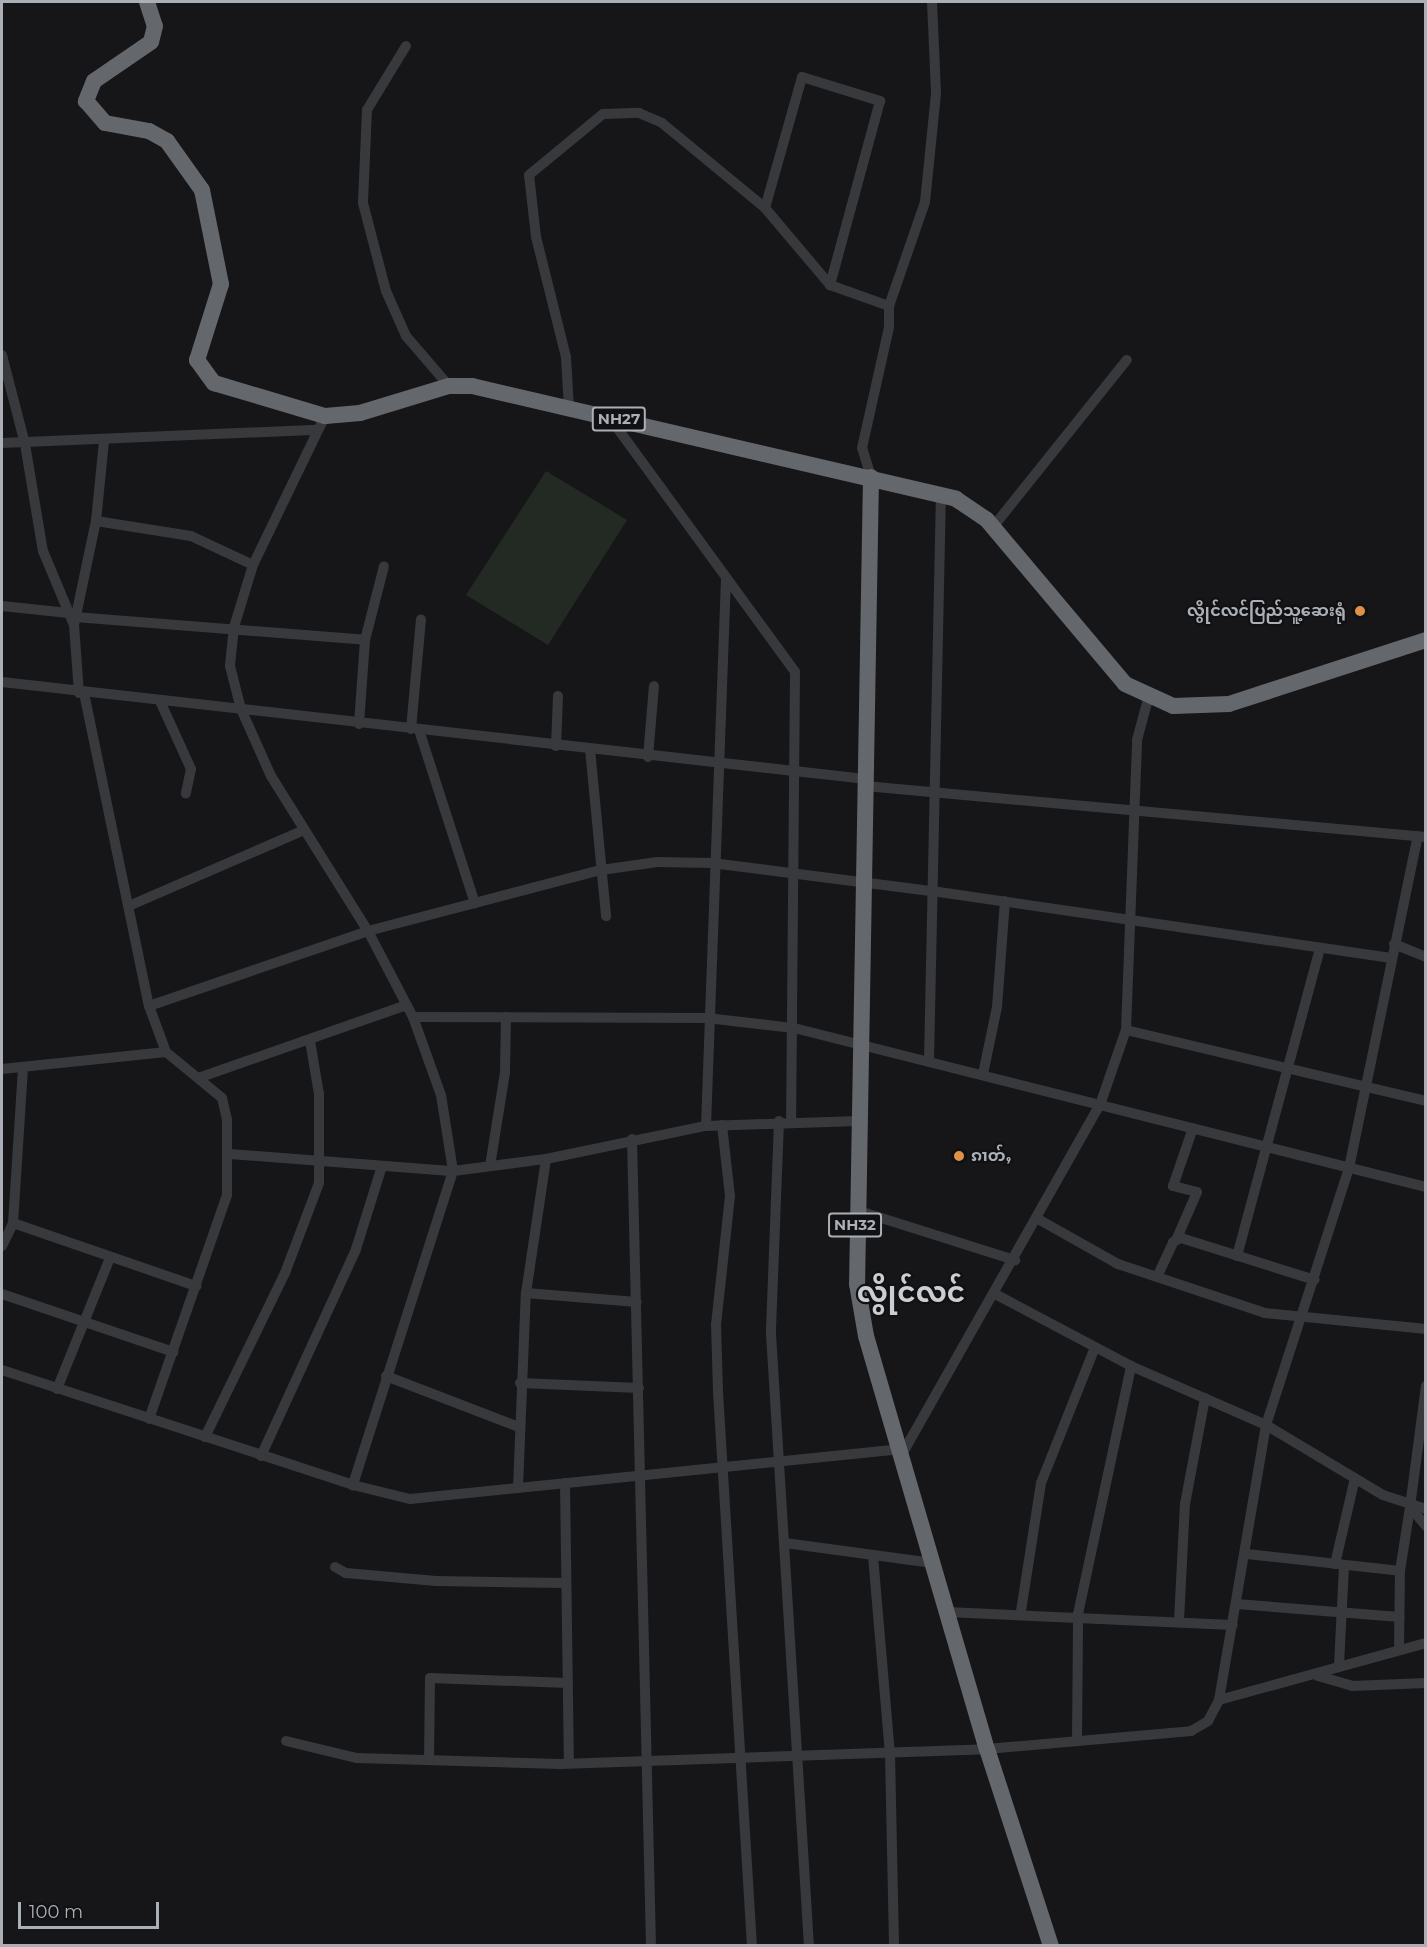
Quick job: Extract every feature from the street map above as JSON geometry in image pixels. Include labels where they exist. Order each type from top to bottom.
[{"type":"highway","name":"NH27","points":[[147,2],[155,26],[151,42],[94,81],[86,101],[105,123],[149,130],[167,141],[201,190],[221,284],[197,360],[214,383],[322,423],[449,386],[472,386],[940,494],[973,509],[993,527],[1125,684],[1148,699],[1173,706],[1229,704],[1425,640]]},
{"type":"highway","name":"NH32","points":[[871,477],[856,1210],[857,1284],[866,1336],[987,1749],[1051,1946]]},
{"type":"street","points":[[871,477],[862,448],[889,327],[889,306],[925,202],[936,93],[932,2]]},
{"type":"street","points":[[406,46],[367,110],[363,203],[386,291],[406,336],[449,386]]},
{"type":"street","points":[[765,208],[802,77],[880,101],[830,285]]},
{"type":"street","points":[[569,408],[566,357],[529,200],[533,165],[603,114],[639,112],[701,152],[765,208],[830,285],[889,306]]},
{"type":"street","points":[[993,527],[1127,360]]},
{"type":"street","points":[[2,362],[25,444],[43,551],[73,618],[82,693],[131,905],[149,1005],[166,1052],[201,1077],[222,1098],[230,1154],[227,1195],[149,1419]]},
{"type":"street","points":[[610,417],[795,672],[794,1028],[791,1120]]},
{"type":"street","points":[[2,443],[104,441],[322,423]]},
{"type":"street","points":[[322,423],[253,565],[234,627],[230,666],[241,709],[271,776],[368,931],[413,1017],[441,1095],[453,1171],[353,1485]]},
{"type":"street","points":[[73,618],[96,520],[104,441]]},
{"type":"street","points":[[929,1060],[932,891],[938,791],[940,494]]},
{"type":"street","points":[[96,520],[191,536],[253,565]]},
{"type":"street","points":[[359,724],[365,640],[384,566]]},
{"type":"street","points":[[706,1126],[712,863],[722,766],[726,577]]},
{"type":"street","points":[[2,606],[73,618],[234,627],[365,640]]},
{"type":"street","points":[[421,619],[415,730],[475,903]]},
{"type":"street","points":[[2,682],[938,791],[1422,837],[1391,958],[1369,1089],[1349,1168],[1304,1317],[1266,1425],[1247,1554],[1219,1700],[1208,1721],[1191,1731],[987,1749],[649,1762],[569,1763],[357,1758],[286,1741]]},
{"type":"street","points":[[648,757],[654,686]]},
{"type":"street","points":[[556,746],[558,696]]},
{"type":"street","points":[[2,1371],[353,1485],[410,1499],[778,1460],[900,1452],[996,1295],[1101,1102],[1126,1030],[1126,917],[1137,740],[1148,699]]},
{"type":"street","points":[[160,701],[191,769],[186,793]]},
{"type":"street","points":[[590,749],[606,916]]},
{"type":"street","points":[[131,905],[304,830]]},
{"type":"street","points":[[149,1005],[368,931],[601,870],[657,862],[712,863],[863,885],[932,891],[1126,917],[1391,958]]},
{"type":"street","points":[[983,1074],[997,1006],[1005,901]]},
{"type":"street","points":[[1394,945],[1425,957]]},
{"type":"street","points":[[1238,1256],[1319,952]]},
{"type":"street","points":[[201,1077],[310,1041],[407,1005]]},
{"type":"street","points":[[413,1017],[707,1018],[794,1028],[1101,1102],[1193,1128],[1425,1187]]},
{"type":"street","points":[[490,1166],[505,1072],[506,1017]]},
{"type":"street","points":[[1126,1030],[1425,1101]]},
{"type":"street","points":[[205,1437],[301,1235],[323,1161],[310,1041]]},
{"type":"street","points":[[2,1069],[23,1070],[166,1052]]},
{"type":"street","points":[[2,1246],[13,1223],[23,1070]]},
{"type":"street","points":[[230,1154],[453,1171],[546,1160],[706,1126],[791,1120],[858,1121]]},
{"type":"street","points":[[779,1121],[771,1334],[809,1946]]},
{"type":"street","points":[[722,1125],[730,1196],[716,1324],[744,1759],[752,1946]]},
{"type":"street","points":[[1157,1277],[1197,1192],[1173,1186],[1193,1128]]},
{"type":"street","points":[[632,1140],[649,1762],[651,1946]]},
{"type":"street","points":[[518,1488],[520,1383],[526,1293],[546,1160]]},
{"type":"street","points":[[261,1456],[356,1249],[382,1166]]},
{"type":"street","points":[[856,1210],[1015,1260]]},
{"type":"street","points":[[1038,1219],[1118,1264],[1265,1313],[1425,1329]]},
{"type":"street","points":[[13,1223],[109,1260],[196,1286]]},
{"type":"street","points":[[1177,1238],[1315,1280]]},
{"type":"street","points":[[57,1389],[109,1260]]},
{"type":"street","points":[[526,1293],[637,1302]]},
{"type":"street","points":[[2,1294],[83,1324],[173,1352]]},
{"type":"street","points":[[996,1295],[1131,1366],[1266,1425],[1355,1478],[1410,1507],[1425,1509]]},
{"type":"street","points":[[1021,1611],[1041,1483],[1095,1347]]},
{"type":"street","points":[[1077,1740],[1078,1614],[1131,1366]]},
{"type":"street","points":[[386,1376],[519,1427]]},
{"type":"street","points":[[520,1383],[639,1389]]},
{"type":"street","points":[[1399,1649],[1400,1571],[1425,1386]]},
{"type":"street","points":[[1179,1621],[1185,1504],[1205,1398]]},
{"type":"street","points":[[1339,1665],[1343,1615],[1339,1564],[1355,1478]]},
{"type":"street","points":[[565,1483],[569,1763]]},
{"type":"street","points":[[1410,1507],[1425,1526]]},
{"type":"street","points":[[785,1543],[933,1563]]},
{"type":"street","points":[[1247,1554],[1400,1571]]},
{"type":"street","points":[[873,1556],[890,1754],[894,1946]]},
{"type":"street","points":[[335,1567],[346,1573],[436,1581],[566,1584]]},
{"type":"street","points":[[1237,1604],[1343,1615],[1400,1617]]},
{"type":"street","points":[[948,1612],[1021,1611],[1233,1625]]},
{"type":"street","points":[[1219,1700],[1318,1676],[1339,1665],[1425,1643]]},
{"type":"street","points":[[1318,1676],[1352,1686],[1425,1683]]},
{"type":"street","points":[[429,1760],[430,1678],[568,1683]]},
{"type":"shaded area","points":[[546,471],[627,520],[548,645],[466,595]]},
{"type":"place","name":"လွိုင်လင်ပြည်သူ့ဆေးရုံ","points":[[1360,611]]},
{"type":"place","name":"ၵၢတ်ႇ","points":[[959,1156]]},
{"type":"district","name":"လွိုင်လင်","points":[[911,1292]]}]
